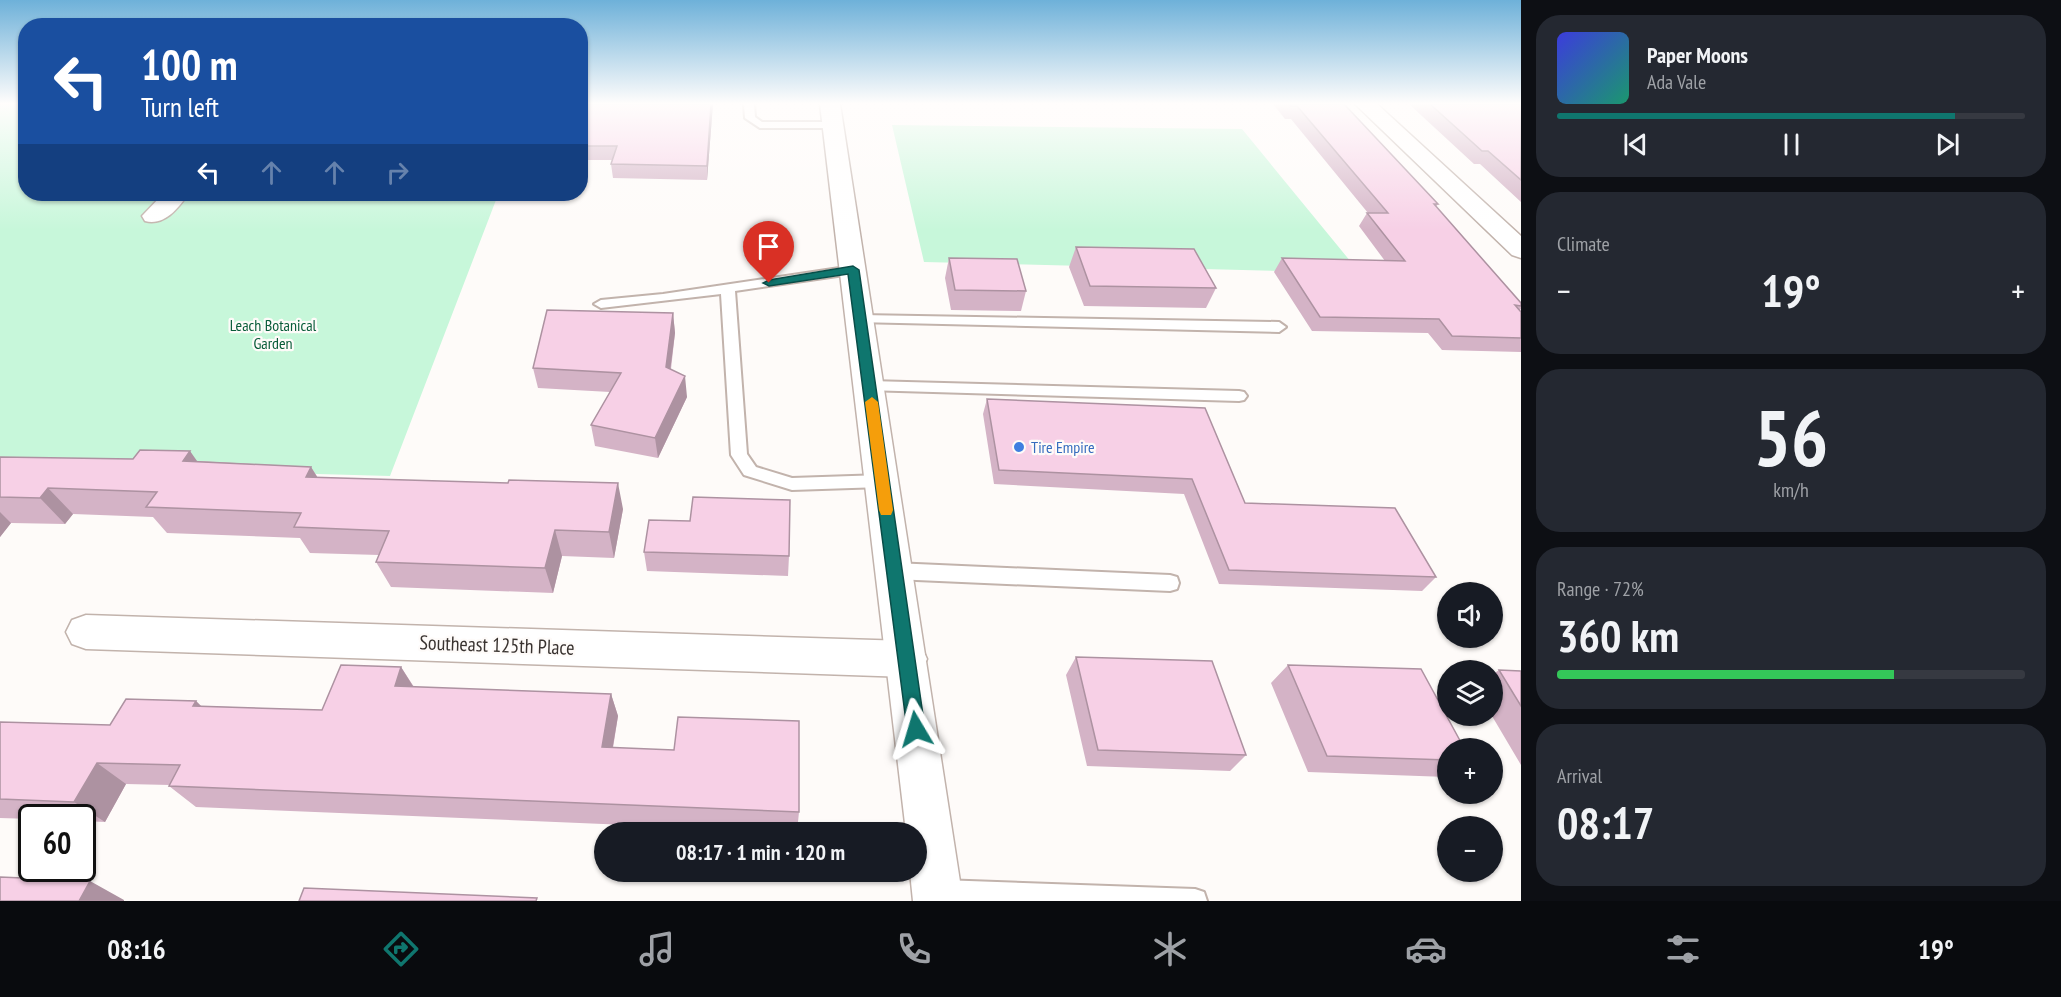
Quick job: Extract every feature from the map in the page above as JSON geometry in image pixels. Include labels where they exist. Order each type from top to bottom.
[{"type":"street","points":[[836,146],[861,319],[937,896]]},
{"type":"street","points":[[1410,146],[1521,250]]},
{"type":"street","points":[[154,216],[169,201]]},
{"type":"street","name":"Southeast 125th Place","points":[[86,632],[907,659]]},
{"type":"lane","points":[[601,304],[728,289],[853,270]]},
{"type":"lane","points":[[728,289],[739,455],[750,471],[792,484],[882,481]]},
{"type":"lane","points":[[861,319],[1279,327]]},
{"type":"lane","points":[[870,386],[1239,396]]},
{"type":"lane","points":[[894,571],[1170,583]]},
{"type":"lane","points":[[937,896],[1195,901]]},
{"type":"green space","name":"Leach Botanical Garden","points":[[0,146],[18,146],[18,201],[496,201],[390,476],[0,465]]},
{"type":"green space","points":[[897,146],[1256,146],[1360,273],[924,262]]},
{"type":"building","points":[[617,146],[708,146],[707,166],[611,164]]},
{"type":"building","points":[[1331,146],[1384,146],[1438,204],[1434,204],[1521,303],[1521,306],[1515,305],[1521,312],[1521,338],[1452,336],[1439,319],[1320,317],[1282,258],[1405,261],[1367,213],[1388,213]]},
{"type":"building","points":[[1477,146],[1521,146],[1521,180],[1488,151],[1482,151]]},
{"type":"building","points":[[1076,247],[1194,249],[1216,288],[1090,286]]},
{"type":"building","points":[[949,258],[1017,259],[1026,291],[955,290]]},
{"type":"building","points":[[547,310],[673,313],[666,367],[685,376],[655,438],[591,425],[621,373],[533,368]]},
{"type":"building","points":[[987,399],[1205,408],[1245,503],[1395,508],[1436,577],[1229,570],[1192,479],[999,470]]},
{"type":"building","points":[[140,450],[190,451],[183,461],[311,467],[306,477],[508,483],[509,480],[618,483],[609,532],[555,530],[545,568],[376,562],[389,531],[294,527],[301,513],[146,507],[157,492],[48,488],[40,498],[0,497],[0,457],[133,459]]},
{"type":"building","points":[[693,497],[790,500],[789,556],[644,552],[649,520],[690,521]]},
{"type":"building","points":[[1076,657],[1212,661],[1246,755],[1098,750]]},
{"type":"building","points":[[341,665],[401,667],[395,686],[611,694],[602,747],[674,750],[678,717],[799,721],[799,812],[169,786],[180,765],[97,763],[74,802],[0,799],[0,722],[110,725],[126,699],[196,701],[193,706],[322,710]]},
{"type":"building","points":[[1288,665],[1421,669],[1437,698],[1437,726],[1452,726],[1459,738],[1437,738],[1437,760],[1327,756]]},
{"type":"building","points":[[1503,670],[1521,671],[1521,706],[1503,677]]},
{"type":"building","points":[[0,877],[18,878],[18,882],[89,882],[79,901],[0,901]]},
{"type":"building","points":[[304,888],[537,898],[536,901],[299,901]]},
{"type":"slow traffic","points":[[872,402],[886,510]]},
{"type":"place","name":"Tire Empire","points":[[1019,447]]},
{"type":"route","points":[[769,283],[853,270],[916,729]]}]
